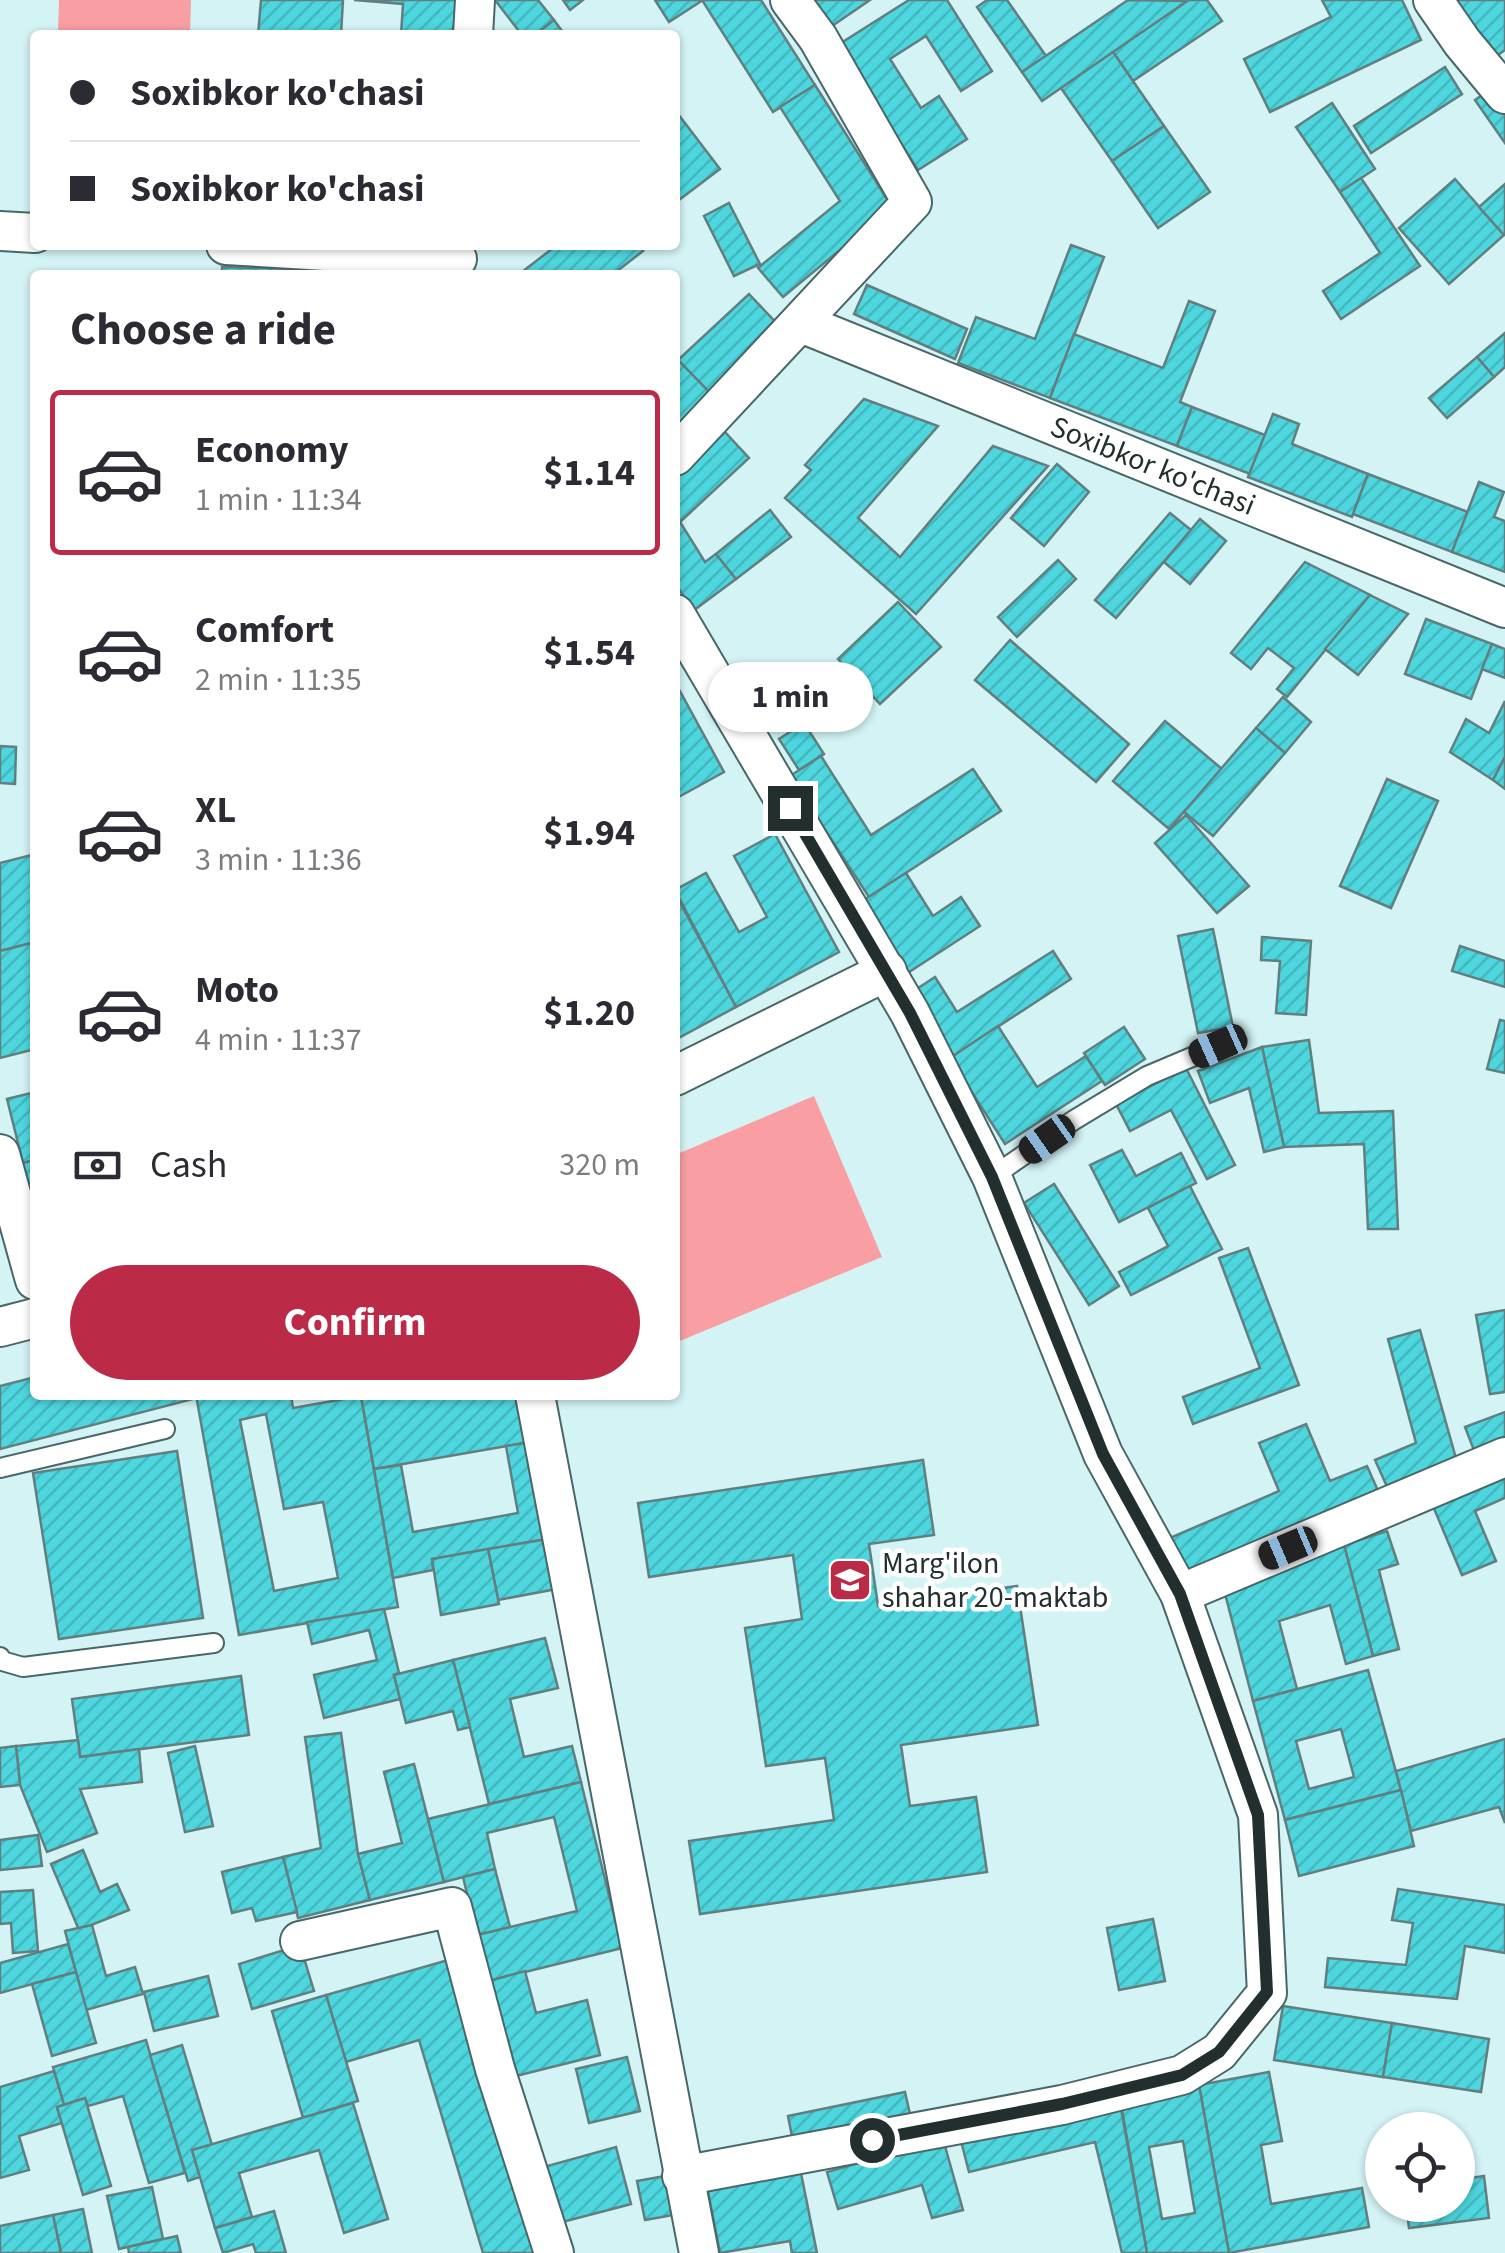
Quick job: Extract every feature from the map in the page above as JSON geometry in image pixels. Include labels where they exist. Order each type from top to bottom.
[{"type":"street","points":[[472,30],[475,0]]},
{"type":"street","points":[[680,451],[912,202],[818,38],[790,0]]},
{"type":"street","points":[[1433,0],[1505,94]]},
{"type":"street","points":[[0,231],[30,233]]},
{"type":"street","points":[[303,250],[458,260]]},
{"type":"street","name":"Soxibkor ko'chasi","points":[[801,324],[1505,608]]},
{"type":"street","points":[[680,622],[887,970],[992,1177],[1103,1454],[1180,1594],[1258,1815],[1267,1992],[1219,2052],[1182,2075],[1062,2104],[682,2176]]},
{"type":"street","points":[[680,1074],[887,970]]},
{"type":"street","points":[[0,1154],[30,1262]]},
{"type":"street","points":[[0,1327],[30,1319]]},
{"type":"street","points":[[536,1400],[699,2253]]},
{"type":"street","points":[[1180,1594],[1505,1458]]},
{"type":"street","points":[[300,1940],[452,1907],[495,2070],[554,2253]]},
{"type":"lane","points":[[992,1177],[1132,1085],[1218,1046]]},
{"type":"lane","points":[[0,1468],[165,1429]]},
{"type":"lane","points":[[0,1656],[2,1661],[23,1667],[214,1643]]},
{"type":"shaded area","points":[[59,0],[191,0],[190,30],[58,30]]},
{"type":"shaded area","points":[[814,1096],[882,1257],[680,1341],[680,1153]]},
{"type":"building","points":[[261,0],[343,0],[341,30],[258,30]]},
{"type":"building","points":[[354,0],[456,0],[453,30],[401,30],[403,4]]},
{"type":"building","points":[[495,0],[538,0],[554,20],[541,30],[518,30]]},
{"type":"building","points":[[563,0],[583,0],[570,10]]},
{"type":"building","points":[[655,0],[703,0],[669,22]]},
{"type":"building","points":[[702,0],[761,0],[815,85],[773,112]]},
{"type":"building","points":[[814,0],[870,0],[832,26]]},
{"type":"building","points":[[909,0],[947,0],[992,71],[961,91],[926,36],[890,59],[921,108],[939,96],[967,139],[918,170],[838,45]]},
{"type":"building","points":[[987,0],[1007,0],[1046,56],[1022,72],[977,7]]},
{"type":"building","points":[[1128,0],[1188,1],[1042,101],[1022,72]]},
{"type":"building","points":[[1189,0],[1207,0],[1222,21],[1133,81],[1113,52]]},
{"type":"building","points":[[1322,0],[1402,0],[1421,40],[1270,112],[1244,59],[1331,17]]},
{"type":"building","points":[[1455,0],[1505,0],[1505,50],[1492,59]]},
{"type":"building","points":[[554,20],[561,30],[541,30]]},
{"type":"building","points":[[1113,52],[1164,126],[1112,161],[1061,88]]},
{"type":"building","points":[[1445,67],[1462,94],[1371,153],[1354,126]]},
{"type":"building","points":[[815,85],[892,207],[783,297],[758,268],[840,201],[780,107]]},
{"type":"building","points":[[1492,88],[1505,106],[1505,143],[1475,100]]},
{"type":"building","points":[[1332,103],[1375,169],[1340,192],[1296,127]]},
{"type":"building","points":[[680,117],[720,169],[680,199]]},
{"type":"building","points":[[1164,126],[1210,192],[1158,228],[1112,161]]},
{"type":"building","points":[[1361,178],[1420,266],[1341,319],[1323,291],[1380,253],[1340,192]]},
{"type":"building","points":[[1455,179],[1504,235],[1449,284],[1399,228]]},
{"type":"building","points":[[1505,184],[1505,235],[1504,235],[1479,207]]},
{"type":"building","points":[[729,203],[760,264],[734,276],[704,216]]},
{"type":"building","points":[[1071,245],[1104,257],[1050,398],[958,363],[976,317],[1035,339]]},
{"type":"building","points":[[550,250],[643,251],[618,270],[524,270]]},
{"type":"building","points":[[222,267],[334,270],[222,270]]},
{"type":"building","points":[[867,285],[967,329],[955,359],[854,314]]},
{"type":"building","points":[[749,294],[782,329],[712,395],[680,358]]},
{"type":"building","points":[[1189,301],[1215,311],[1180,402],[1192,407],[1177,446],[1050,398],[1074,334],[1163,368]]},
{"type":"building","points":[[1505,333],[1505,367],[1494,377],[1477,357]]},
{"type":"building","points":[[1477,357],[1494,377],[1447,418],[1429,398]]},
{"type":"building","points":[[680,362],[712,395],[680,424]]},
{"type":"building","points":[[864,399],[938,426],[858,518],[900,557],[993,446],[1048,466],[916,614],[785,498],[811,470],[805,465]]},
{"type":"building","points":[[1192,407],[1265,435],[1250,474],[1177,446]]},
{"type":"building","points":[[1273,414],[1299,424],[1292,444],[1368,474],[1352,517],[1248,477]]},
{"type":"building","points":[[725,432],[749,458],[680,522],[680,472]]},
{"type":"building","points":[[1057,464],[1089,492],[1044,546],[1011,518]]},
{"type":"building","points":[[1368,474],[1468,512],[1452,552],[1353,514]]},
{"type":"building","points":[[1479,482],[1504,492],[1494,517],[1505,521],[1505,572],[1452,552]]},
{"type":"building","points":[[770,510],[791,537],[736,579],[716,554]]},
{"type":"building","points":[[1170,513],[1191,530],[1116,618],[1095,600]]},
{"type":"building","points":[[1200,519],[1226,541],[1190,584],[1164,562]]},
{"type":"building","points":[[680,522],[705,562],[716,554],[736,579],[693,611],[680,591]]},
{"type":"building","points":[[1058,560],[1076,579],[1017,637],[998,617]]},
{"type":"building","points":[[1305,562],[1370,595],[1287,697],[1277,689],[1294,668],[1268,648],[1251,669],[1231,653]]},
{"type":"building","points":[[1370,595],[1408,614],[1358,675],[1325,649]]},
{"type":"building","points":[[898,602],[941,647],[880,704],[838,659]]},
{"type":"building","points":[[1426,619],[1492,644],[1471,699],[1405,674]]},
{"type":"building","points":[[1010,640],[1129,744],[1096,782],[975,680]]},
{"type":"building","points":[[1492,644],[1505,649],[1505,678],[1482,669]]},
{"type":"building","points":[[680,691],[724,772],[680,796]]},
{"type":"building","points":[[1283,697],[1311,722],[1285,753],[1256,728]]},
{"type":"building","points":[[1505,701],[1505,757],[1493,780],[1450,752],[1466,719],[1489,733]]},
{"type":"building","points":[[1165,721],[1222,769],[1169,829],[1113,781]]},
{"type":"building","points":[[804,723],[824,754],[799,770],[779,739]]},
{"type":"building","points":[[1256,728],[1285,753],[1213,836],[1184,812]]},
{"type":"building","points":[[0,746],[16,747],[15,784],[0,783]]},
{"type":"building","points":[[821,756],[871,835],[973,769],[1001,811],[869,897],[790,776]]},
{"type":"building","points":[[1505,757],[1505,789],[1493,780]]},
{"type":"building","points":[[1387,779],[1438,801],[1391,908],[1340,886]]},
{"type":"building","points":[[1186,815],[1249,886],[1217,913],[1155,843]]},
{"type":"building","points":[[775,834],[839,952],[736,1007],[680,900],[680,887],[706,873],[739,932],[767,917],[734,856]]},
{"type":"building","points":[[30,855],[30,943],[0,951],[0,863]]},
{"type":"building","points":[[906,873],[933,916],[961,897],[980,926],[906,974],[859,903]]},
{"type":"building","points":[[680,902],[736,1007],[680,1037]]},
{"type":"building","points":[[1213,929],[1233,1027],[1198,1033],[1178,936]]},
{"type":"building","points":[[1262,937],[1311,941],[1306,1015],[1276,1013],[1280,961],[1261,960]]},
{"type":"building","points":[[30,943],[30,1050],[0,1058],[0,951]]},
{"type":"building","points":[[1460,946],[1505,961],[1505,987],[1452,971]]},
{"type":"building","points":[[1053,951],[1071,979],[950,1058],[909,994],[935,977],[957,1012]]},
{"type":"building","points":[[1500,1020],[1505,1021],[1505,1073],[1487,1069]]},
{"type":"building","points":[[998,1026],[1037,1087],[1086,1056],[1102,1081],[1005,1144],[950,1058]]},
{"type":"building","points":[[1124,1027],[1145,1059],[1105,1085],[1084,1053]]},
{"type":"building","points":[[1309,1040],[1319,1113],[1393,1111],[1398,1229],[1368,1229],[1364,1144],[1284,1147],[1262,1047]]},
{"type":"building","points":[[1262,1047],[1284,1147],[1264,1152],[1249,1088],[1210,1103],[1198,1071]]},
{"type":"building","points":[[1186,1068],[1235,1165],[1207,1179],[1171,1110],[1130,1131],[1116,1104]]},
{"type":"building","points":[[30,1093],[30,1161],[23,1163],[7,1099]]},
{"type":"building","points":[[1122,1150],[1136,1176],[1181,1153],[1196,1183],[1119,1222],[1090,1165]]},
{"type":"building","points":[[30,1161],[30,1189],[23,1163]]},
{"type":"building","points":[[1054,1184],[1119,1286],[1089,1305],[1024,1203]]},
{"type":"building","points":[[1190,1186],[1222,1249],[1131,1295],[1119,1272],[1168,1246],[1148,1208]]},
{"type":"building","points":[[1248,1248],[1299,1385],[1193,1424],[1183,1397],[1260,1368],[1219,1258]]},
{"type":"building","points":[[1505,1310],[1505,1392],[1490,1394],[1476,1315]]},
{"type":"building","points":[[1420,1330],[1457,1462],[1389,1491],[1375,1460],[1416,1443],[1388,1339]]},
{"type":"building","points":[[30,1378],[30,1400],[189,1400],[0,1449],[0,1386]]},
{"type":"building","points":[[197,1400],[292,1400],[293,1408],[362,1400],[398,1607],[239,1635]],"holes":[[[266,1414],[284,1509],[323,1502],[338,1578],[274,1591],[240,1420]]]},
{"type":"building","points":[[362,1400],[529,1400],[536,1441],[374,1469]]},
{"type":"building","points":[[1505,1412],[1505,1442],[1475,1453],[1465,1427]]},
{"type":"building","points":[[1306,1424],[1330,1481],[1367,1466],[1380,1495],[1187,1578],[1170,1538],[1279,1491],[1259,1443]]},
{"type":"building","points":[[536,1441],[553,1538],[432,1559],[433,1570],[393,1578],[374,1469],[401,1465],[413,1532],[518,1513],[506,1446]]},
{"type":"building","points":[[177,1451],[203,1618],[59,1639],[33,1473]]},
{"type":"building","points":[[923,1460],[934,1535],[869,1544],[878,1606],[1017,1586],[1038,1725],[901,1745],[910,1806],[976,1797],[987,1872],[700,1914],[689,1841],[834,1820],[825,1758],[766,1766],[745,1628],[802,1619],[793,1555],[649,1577],[638,1503]]},
{"type":"building","points":[[1505,1468],[1505,1498],[1475,1511],[1496,1561],[1462,1575],[1430,1499]]},
{"type":"building","points":[[1387,1531],[1398,1564],[1379,1570],[1399,1649],[1373,1656],[1344,1545]]},
{"type":"building","points":[[553,1538],[562,1588],[498,1600],[488,1549]]},
{"type":"building","points":[[1344,1545],[1373,1656],[1346,1664],[1330,1605],[1279,1621],[1297,1689],[1253,1701],[1223,1586]]},
{"type":"building","points":[[488,1549],[499,1604],[441,1615],[432,1559]]},
{"type":"building","points":[[384,1609],[399,1673],[394,1675],[400,1699],[324,1718],[314,1675],[377,1660],[369,1630],[312,1644],[307,1622]]},
{"type":"building","points":[[545,1638],[558,1688],[510,1699],[524,1757],[572,1746],[581,1782],[489,1804],[453,1660]]},
{"type":"building","points":[[453,1660],[470,1727],[458,1730],[453,1711],[406,1723],[394,1675]]},
{"type":"building","points":[[1368,1670],[1401,1790],[1285,1820],[1253,1701]],"holes":[[[1341,1729],[1354,1777],[1309,1789],[1296,1741]]]},
{"type":"building","points":[[241,1676],[249,1735],[80,1757],[72,1699]]},
{"type":"building","points":[[341,1733],[358,1854],[370,1900],[298,1918],[283,1857],[321,1848],[305,1737]]},
{"type":"building","points":[[1505,1739],[1505,1823],[1499,1807],[1411,1831],[1396,1771]]},
{"type":"building","points":[[78,1740],[80,1757],[139,1749],[142,1782],[80,1789],[97,1833],[47,1852],[20,1785],[16,1746]]},
{"type":"building","points":[[16,1746],[20,1785],[0,1787],[0,1748]]},
{"type":"building","points":[[195,1746],[213,1826],[185,1832],[168,1753]]},
{"type":"building","points":[[414,1764],[444,1882],[370,1900],[358,1854],[402,1843],[384,1772]]},
{"type":"building","points":[[581,1782],[622,1948],[489,1981],[477,1935],[577,1911],[554,1817],[487,1833],[495,1869],[444,1882],[428,1819]]},
{"type":"building","points":[[1401,1790],[1414,1846],[1299,1876],[1285,1820]]},
{"type":"building","points":[[38,1835],[42,1866],[0,1870],[0,1840]]},
{"type":"building","points":[[83,1850],[100,1892],[117,1884],[129,1910],[79,1930],[51,1864]]},
{"type":"building","points":[[283,1857],[297,1912],[256,1921],[252,1908],[232,1913],[222,1872]]},
{"type":"building","points":[[495,1869],[510,1927],[477,1935],[463,1877]]},
{"type":"building","points":[[1398,1889],[1505,1905],[1505,1953],[1465,1946],[1457,1999],[1325,1987],[1328,1958],[1406,1965],[1413,1923],[1392,1920]]},
{"type":"building","points":[[33,1890],[38,1951],[13,1953],[11,1923],[0,1924],[0,1892]]},
{"type":"building","points":[[1153,1919],[1165,1981],[1119,1990],[1107,1928]]},
{"type":"building","points":[[92,1925],[106,1976],[135,1967],[143,1994],[86,2010],[65,1931]]},
{"type":"building","points":[[68,1944],[76,1972],[0,1993],[0,1963]]},
{"type":"building","points":[[300,1945],[314,1991],[252,2009],[239,1964]]},
{"type":"building","points":[[455,1958],[542,2253],[483,2253],[419,2040],[346,2062],[326,1995]]},
{"type":"building","points":[[525,1971],[536,2013],[587,2000],[600,2055],[512,2077],[489,1981]]},
{"type":"building","points":[[76,1972],[96,2043],[52,2056],[32,1984]]},
{"type":"building","points":[[208,1976],[218,2016],[154,2031],[144,1992]]},
{"type":"building","points":[[326,1995],[358,2101],[303,2118],[272,2011]]},
{"type":"building","points":[[1283,2006],[1392,2023],[1383,2077],[1274,2060]]},
{"type":"building","points":[[1392,2023],[1489,2039],[1481,2092],[1383,2077]]},
{"type":"building","points":[[146,2040],[185,2173],[149,2183],[123,2096],[88,2106],[85,2098],[64,2105],[53,2067]]},
{"type":"building","points":[[182,2045],[212,2145],[192,2150],[200,2177],[188,2181],[150,2055]]},
{"type":"building","points":[[627,2057],[640,2111],[589,2123],[576,2069]]},
{"type":"building","points":[[54,2071],[64,2105],[57,2107],[62,2123],[19,2136],[29,2170],[0,2178],[0,2087]]},
{"type":"building","points":[[1269,2072],[1282,2141],[1261,2145],[1271,2204],[1362,2188],[1365,2222],[1369,2227],[1229,2253],[1199,2085]]},
{"type":"building","points":[[1199,2085],[1229,2253],[1147,2253],[1120,2098]],"holes":[[[1183,2141],[1195,2213],[1162,2219],[1149,2147]]]},
{"type":"building","points":[[905,2092],[912,2123],[794,2147],[788,2116]]},
{"type":"building","points":[[85,2098],[111,2186],[83,2195],[57,2107]]},
{"type":"building","points":[[353,2103],[388,2219],[344,2233],[319,2150],[239,2173],[252,2217],[215,2228],[192,2150]]},
{"type":"building","points":[[1120,2103],[1147,2253],[1122,2253],[1095,2142],[969,2172],[961,2141]]},
{"type":"building","points":[[943,2139],[963,2210],[932,2218],[922,2185],[838,2209],[827,2172]]},
{"type":"building","points":[[616,2147],[631,2204],[555,2224],[540,2168]]},
{"type":"building","points":[[798,2158],[817,2253],[792,2253],[790,2241],[720,2253],[705,2176]]},
{"type":"building","points":[[665,2176],[673,2215],[645,2220],[637,2181]]},
{"type":"building","points":[[1484,2176],[1489,2218],[1475,2220],[1475,2177]]},
{"type":"building","points":[[152,2187],[163,2239],[119,2249],[107,2196]]},
{"type":"building","points":[[83,2209],[92,2253],[61,2253],[53,2215]]},
{"type":"building","points":[[274,2211],[286,2253],[256,2253],[253,2244],[223,2253],[215,2228]]},
{"type":"building","points":[[53,2215],[61,2253],[0,2253],[0,2226]]},
{"type":"building","points":[[1408,2222],[1457,2222],[1409,2228]]},
{"type":"building","points":[[177,2236],[181,2253],[129,2253],[128,2247]]},
{"type":"place","name":"Marg'ilon shahar 20-maktab","points":[[850,1580]]},
{"type":"route","points":[[790,808],[887,970],[992,1177],[1103,1454],[1180,1594],[1258,1815],[1267,1992],[1219,2052],[1182,2075],[1062,2104],[872,2140]]}]
